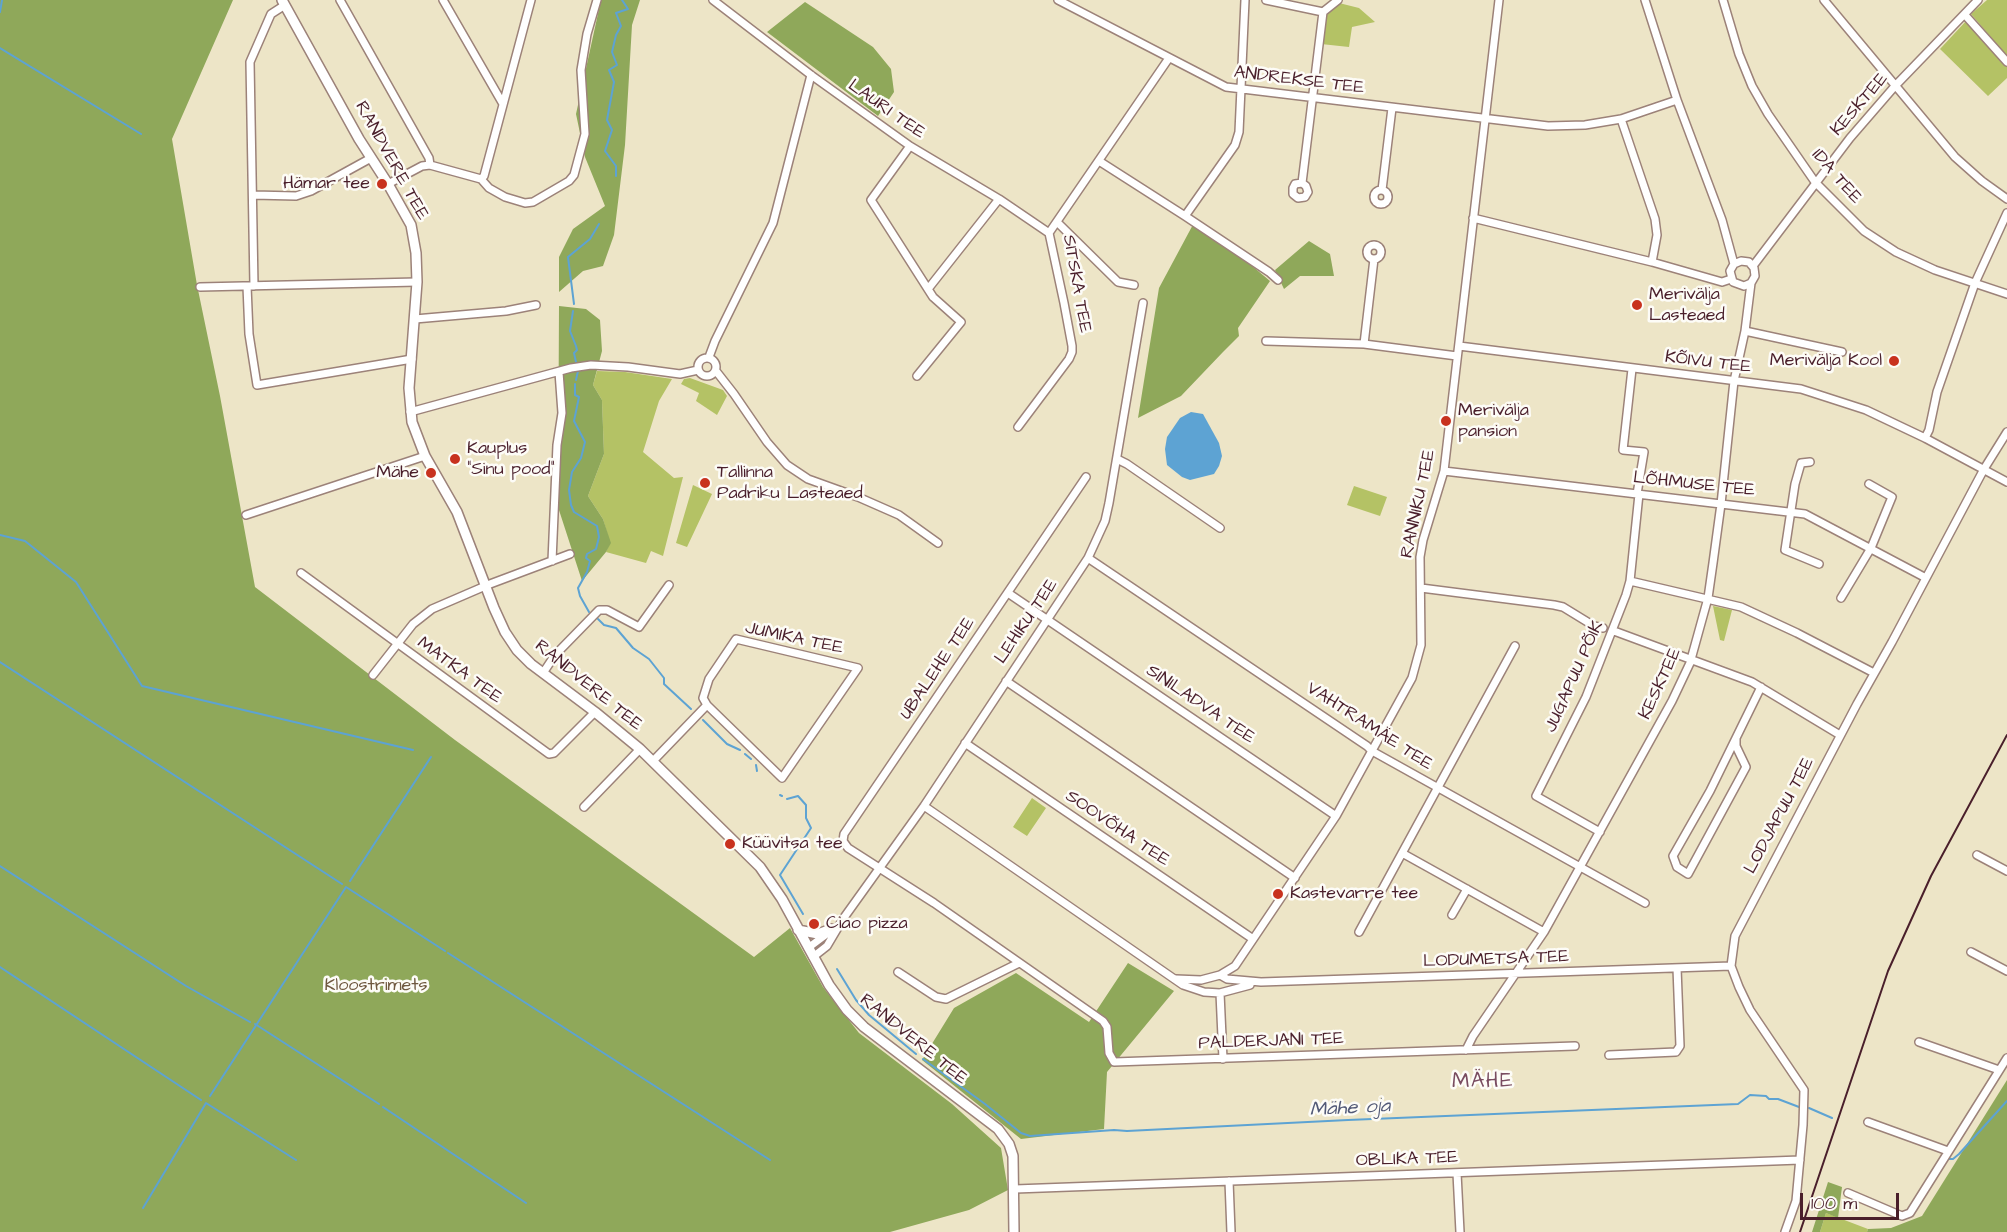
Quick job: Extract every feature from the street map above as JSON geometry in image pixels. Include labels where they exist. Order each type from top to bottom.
[{"type":"main road","name":"RANDVERE TEE","points":[[283,3],[411,225],[416,253],[417,282],[410,412],[425,456],[458,512],[485,586],[505,632],[517,650],[543,674],[640,749],[760,867],[782,899],[829,985],[864,1027],[998,1129],[1014,1156],[1014,1232]]},
{"type":"main road","points":[[798,930],[818,934],[831,929]]},
{"type":"street","points":[[340,0],[429,158],[430,165]]},
{"type":"street","points":[[443,0],[503,104]]},
{"type":"street","points":[[481,179],[484,176],[531,0]]},
{"type":"street","points":[[388,184],[422,166],[430,165],[481,179],[489,188],[505,197],[525,203],[533,202],[569,181],[574,175],[585,134],[581,70],[587,34],[597,0]]},
{"type":"street","name":"LAURI TEE","points":[[713,0],[811,75],[910,146],[1049,233]]},
{"type":"street","name":"ANDREKSE TEE","points":[[1058,0],[1226,87],[1241,90],[1548,126],[1585,125],[1621,118],[1677,100]]},
{"type":"street","points":[[1185,216],[1235,145],[1239,132],[1245,0]]},
{"type":"street","points":[[1266,0],[1323,12]]},
{"type":"street","points":[[1302,183],[1323,12],[1338,0]]},
{"type":"street","name":"RANNIKU TEE","points":[[1222,977],[1234,968],[1336,816],[1412,678],[1421,645],[1420,557],[1444,471],[1499,0]]},
{"type":"street","points":[[1645,0],[1677,100],[1722,220],[1734,264]]},
{"type":"street","name":"IDA TEE","points":[[1723,0],[1739,54],[1752,86],[1768,114],[1815,182],[1864,231],[1896,252],[1935,270],[2007,294]]},
{"type":"street","points":[[1824,0],[1955,157],[2007,199]]},
{"type":"street","name":"KESKTEE","points":[[1753,266],[1815,182],[1895,86],[1978,0]]},
{"type":"street","points":[[283,3],[272,14],[250,62],[254,195],[249,334],[256,385],[412,358]]},
{"type":"street","points":[[1965,15],[2007,62]]},
{"type":"street","name":"SITSKA TEE","points":[[1018,427],[1072,352],[1049,233],[1169,58]]},
{"type":"street","points":[[710,357],[715,341],[773,223],[811,75]]},
{"type":"street","points":[[1382,190],[1392,108]]},
{"type":"street","points":[[1621,118],[1655,219],[1657,235],[1652,262]]},
{"type":"street","points":[[910,146],[871,200],[933,297],[961,322],[917,376]]},
{"type":"street","points":[[254,195],[296,196],[311,191],[371,158]]},
{"type":"street","points":[[1099,161],[1185,216],[1278,280]]},
{"type":"street","points":[[928,289],[999,200]]},
{"type":"street","points":[[1925,438],[1929,430],[1935,399],[1975,283],[2007,213]]},
{"type":"street","points":[[1473,218],[1652,262],[1722,282],[1731,279]]},
{"type":"street","points":[[1057,222],[1118,282],[1134,285]]},
{"type":"street","points":[[1364,344],[1374,259]]},
{"type":"street","points":[[1745,261],[1753,266],[1755,276],[1751,283],[1740,286],[1731,279],[1730,271],[1734,264],[1745,261]]},
{"type":"street","points":[[200,287],[417,282]]},
{"type":"street","name":"KESKTEE","points":[[1466,1050],[1544,932],[1672,701],[1691,658],[1707,598],[1722,504],[1734,381],[1751,283]]},
{"type":"street","name":"LEHIKU TEE","points":[[813,957],[827,946],[843,919],[924,806],[1089,558],[1105,521],[1143,303]]},
{"type":"street","points":[[415,319],[506,311],[536,305]]},
{"type":"street","points":[[1744,331],[1842,352]]},
{"type":"street","points":[[1266,341],[1364,344],[1457,356]]},
{"type":"street","name":"KÕIVU TEE","points":[[1459,346],[1801,389],[1866,410],[1925,438],[2007,482]]},
{"type":"street","points":[[698,370],[700,360],[710,357]]},
{"type":"street","points":[[710,357],[715,361],[716,371],[767,442],[787,465],[808,479],[899,515],[938,543]]},
{"type":"street","points":[[410,412],[572,368],[591,365],[639,368],[680,374],[698,370]]},
{"type":"street","name":"JUGAPUU PÕIK","points":[[1600,832],[1536,796],[1586,697],[1614,631],[1630,581],[1632,543],[1638,515],[1638,494],[1644,453],[1623,450],[1632,369]]},
{"type":"street","points":[[698,370],[706,376],[716,371]]},
{"type":"street","points":[[552,561],[556,445],[562,413],[559,372]]},
{"type":"street","name":"LODJAPUU TEE","points":[[1731,966],[1735,936],[1840,735],[1984,470],[2007,432]]},
{"type":"street","points":[[246,515],[425,456]]},
{"type":"street","points":[[1117,459],[1220,528]]},
{"type":"street","points":[[1810,462],[1801,463],[1795,483],[1785,550],[1819,564]]},
{"type":"street","name":"LÕHMUSE TEE","points":[[1444,471],[1791,511],[1817,519],[1926,578]]},
{"type":"street","name":"UBALEHE TEE","points":[[879,868],[848,848],[843,841],[844,834],[1086,477]]},
{"type":"street","points":[[1841,598],[1871,548],[1892,497],[1869,484]]},
{"type":"street","points":[[373,675],[413,624],[432,609],[570,554]]},
{"type":"street","name":"VAHTRAMÄE TEE","points":[[1089,558],[1372,751],[1645,903]]},
{"type":"street","name":"MATKA TEE","points":[[301,573],[549,754],[554,753],[595,712]]},
{"type":"street","points":[[1630,581],[1741,607],[1874,673]]},
{"type":"street","points":[[543,674],[555,655],[599,610],[608,610],[620,615],[639,627],[669,585]]},
{"type":"street","points":[[1421,588],[1554,605],[1563,607],[1594,626],[1604,628]]},
{"type":"street","name":"SINILADVA TEE","points":[[1008,593],[1336,816]]},
{"type":"street","points":[[1614,631],[1691,658],[1761,687],[1840,735]]},
{"type":"street","name":"JUMIKA TEE","points":[[736,639],[858,668],[782,778],[707,705],[703,698],[709,679],[736,639]]},
{"type":"street","points":[[1359,932],[1515,646]]},
{"type":"street","points":[[1006,681],[1295,878]]},
{"type":"street","points":[[1736,738],[1736,746],[1746,767],[1688,874],[1677,867],[1673,856],[1710,791],[1761,687]]},
{"type":"street","points":[[653,761],[707,705]]},
{"type":"street","name":"SOOVÕHA TEE","points":[[965,743],[1253,939]]},
{"type":"street","points":[[584,807],[640,749]]},
{"type":"street","points":[[924,806],[1183,985],[1195,990],[1221,992],[1261,982]]},
{"type":"street","points":[[1402,853],[1544,932]]},
{"type":"street","points":[[1977,855],[2007,871]]},
{"type":"street","name":"PALDERJANI TEE","points":[[879,868],[934,903],[1103,1021],[1107,1027],[1108,1053],[1114,1062],[1575,1046]]},
{"type":"street","points":[[1452,915],[1467,889]]},
{"type":"street","name":"LEHIKU TEE","points":[[808,948],[843,919]]},
{"type":"street","points":[[1971,952],[2007,971]]},
{"type":"street","points":[[898,972],[936,998],[946,999],[1018,963]]},
{"type":"street","points":[[1731,966],[1750,1010],[1804,1090],[1796,1202],[1785,1232]]},
{"type":"street","name":"LODUMETSA TEE","points":[[1261,982],[1731,966]]},
{"type":"street","points":[[1234,968],[1236,978],[1241,981]]},
{"type":"street","points":[[1609,1055],[1676,1052],[1680,1046],[1677,968]]},
{"type":"street","points":[[1176,979],[1201,980],[1222,977],[1261,982]]},
{"type":"street","points":[[1221,992],[1211,985],[1222,977]]},
{"type":"street","points":[[1221,992],[1229,985],[1222,977]]},
{"type":"street","points":[[1221,992],[1223,1059]]},
{"type":"street","points":[[1919,1042],[1999,1070]]},
{"type":"street","points":[[1848,1193],[1902,1216],[1910,1213],[2007,1058]]},
{"type":"street","points":[[1868,1122],[1948,1151]]},
{"type":"street","name":"OBLIKA TEE","points":[[1015,1189],[1800,1160]]},
{"type":"street","points":[[1457,1173],[1460,1232]]},
{"type":"street","points":[[1229,1181],[1231,1232]]},
{"type":"green space","name":"Kloostrimets","points":[[0,0],[233,0],[172,139],[197,285],[255,587],[455,740],[754,957],[790,928],[823,987],[859,1033],[952,1104],[1001,1148],[1008,1190],[969,1210],[890,1232],[0,1232]]},
{"type":"green space","points":[[601,0],[640,0],[632,25],[625,145],[614,235],[603,266],[583,271],[559,292],[559,257],[573,229],[605,206],[585,157],[576,114]]},
{"type":"green space","points":[[1987,0],[2007,0],[2007,56],[1971,14]]},
{"type":"green space","points":[[805,2],[873,47],[891,69],[894,92],[878,116],[767,32]]},
{"type":"green space","points":[[1339,3],[1359,8],[1375,22],[1352,27],[1349,47],[1321,44],[1325,19],[1329,11]]},
{"type":"green space","points":[[1967,20],[2007,64],[2007,78],[1988,96],[1940,49]]},
{"type":"green space","points":[[1196,219],[1270,281],[1238,328],[1239,336],[1181,396],[1138,418],[1159,288]]},
{"type":"green space","points":[[1309,241],[1330,254],[1334,276],[1300,276],[1284,289],[1275,270]]},
{"type":"green space","points":[[559,306],[586,309],[600,320],[602,351],[593,385],[602,400],[604,454],[588,496],[603,519],[611,543],[582,581],[558,507]]},
{"type":"green space","points":[[597,371],[625,372],[672,379],[659,401],[643,452],[674,478],[683,477],[663,556],[651,551],[646,563],[606,552],[610,543],[603,519],[588,496],[604,454],[602,400],[593,385]]},
{"type":"green space","points":[[690,378],[723,390],[727,396],[717,415],[696,401],[699,393],[681,384],[684,379]]},
{"type":"green space","points":[[693,485],[712,494],[687,547],[676,543]]},
{"type":"green space","points":[[1354,486],[1387,497],[1380,516],[1347,505]]},
{"type":"green space","points":[[1713,606],[1732,610],[1724,641],[1720,640]]},
{"type":"green space","points":[[1032,798],[1046,808],[1027,836],[1013,827]]},
{"type":"green space","points":[[1128,963],[1174,991],[1107,1072],[1104,1129],[1021,1139],[922,1060],[954,1008],[1016,973],[1089,1022]]},
{"type":"green space","points":[[2007,1080],[2007,1232],[1867,1232],[1868,1229],[1891,1228],[1922,1216]]},
{"type":"green space","points":[[1828,1182],[1842,1187],[1838,1218],[1826,1213],[1820,1232],[1812,1232]]},
{"type":"green space","points":[[1826,1213],[1868,1229],[1867,1232],[1820,1232]]},
{"type":"water","points":[[1191,412],[1203,414],[1219,443],[1222,456],[1214,474],[1190,480],[1182,477],[1167,465],[1165,449],[1167,437],[1180,418]]},
{"type":"waterway","points":[[0,12],[2,0]]},
{"type":"waterway","points":[[616,176],[616,166],[605,151],[612,130],[607,120],[614,82],[609,70],[617,65],[612,52],[621,26],[616,13],[628,9],[622,0]]},
{"type":"waterway","points":[[0,48],[141,134]]},
{"type":"waterway","points":[[574,304],[568,257],[590,239],[599,224]]},
{"type":"waterway","points":[[573,311],[570,331],[577,350],[574,353],[576,362]]},
{"type":"waterway","name":"Mähe oja","points":[[576,380],[578,371]]},
{"type":"waterway","name":"Mähe oja","points":[[575,384],[575,395],[579,397],[574,421],[585,442],[581,458],[572,472],[569,490],[571,505],[574,512],[597,526],[599,537],[596,549],[587,554],[586,558],[590,561],[578,588],[589,612]]},
{"type":"waterway","points":[[0,535],[25,541],[76,582],[142,686],[413,750]]},
{"type":"waterway","points":[[598,619],[604,625],[616,628],[633,648],[649,659],[664,678],[664,684],[691,709]]},
{"type":"waterway","points":[[0,662],[342,884]]},
{"type":"waterway","name":"Mähe oja","points":[[703,720],[727,744],[740,750]]},
{"type":"waterway","name":"Mähe oja","points":[[745,754],[751,759]]},
{"type":"waterway","points":[[350,881],[431,757]]},
{"type":"waterway","name":"Mähe oja","points":[[756,765],[757,771]]},
{"type":"waterway","points":[[787,799],[798,796],[806,805],[806,818],[811,828],[780,875],[803,914]]},
{"type":"waterway","points":[[0,866],[186,986],[250,1022]]},
{"type":"waterway","points":[[210,1096],[346,887],[445,951]]},
{"type":"waterway","points":[[448,953],[770,1160]]},
{"type":"waterway","points":[[0,967],[201,1100]]},
{"type":"waterway","name":"Mähe oja","points":[[837,969],[856,1000],[869,1015],[916,1054]]},
{"type":"waterway","points":[[255,1024],[379,1104]]},
{"type":"waterway","name":"Mähe oja","points":[[923,1059],[1021,1133],[1030,1136],[1114,1130],[1738,1104],[1750,1095],[1766,1096],[1769,1099],[1778,1099],[1799,1107]]},
{"type":"waterway","name":"Mähe oja","points":[[1947,1159],[1953,1159],[1959,1154],[2007,1101]]},
{"type":"waterway","points":[[143,1208],[206,1103],[296,1160]]},
{"type":"waterway","points":[[383,1107],[526,1203]]},
{"type":"waterway","name":"Mähe oja","points":[[1809,1108],[1832,1118]]},
{"type":"railway","points":[[1800,1232],[1888,971],[1931,876],[2007,735]]},
{"type":"place","name":"Hämar tee","points":[[382,184]]},
{"type":"place","name":"Merivälja Lasteaed","points":[[1637,305]]},
{"type":"place","name":"Merivälja Kool","points":[[1894,361]]},
{"type":"place","name":"Merivälja pansion","points":[[1446,421]]},
{"type":"place","name":"Kauplus \"Sinu pood\"","points":[[455,459]]},
{"type":"place","name":"Mähe","points":[[431,473]]},
{"type":"place","name":"Tallinna Padriku Lasteaed","points":[[705,483]]},
{"type":"place","name":"Küüvitsa tee","points":[[730,844]]},
{"type":"place","name":"Kastevarre tee","points":[[1278,894]]},
{"type":"place","name":"Ciao pizza","points":[[814,924]]},
{"type":"district","name":"MÄHE","points":[[1483,1083]]}]
